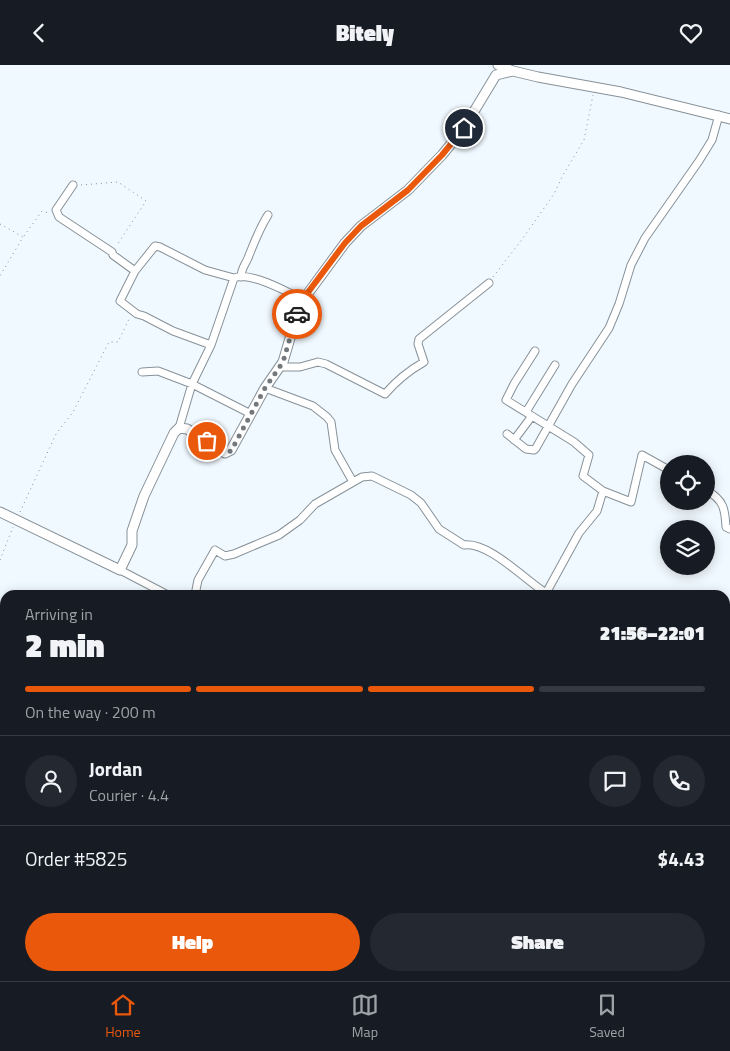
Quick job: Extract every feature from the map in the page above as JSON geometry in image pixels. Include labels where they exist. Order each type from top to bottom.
[{"type":"street","points":[[498,65],[538,77],[594,87],[730,119]]},
{"type":"street","points":[[179,428],[187,429],[225,453],[231,451],[265,388],[280,367],[303,299],[345,243],[361,226],[408,190],[442,155],[464,128],[496,75],[513,71]]},
{"type":"street","points":[[507,434],[526,449],[534,450],[572,384],[609,328],[632,265],[645,238],[699,161],[712,139],[719,115]]},
{"type":"street","points":[[73,185],[56,210],[59,217],[112,252],[113,255],[135,271]]},
{"type":"street","points":[[120,570],[132,545],[132,531],[136,517],[152,477],[174,433],[179,428],[192,384],[211,345],[237,277],[248,259],[252,245],[268,215]]},
{"type":"street","points":[[211,345],[173,331],[144,315],[137,314],[120,301],[135,271],[155,246],[184,258],[205,270],[237,277],[258,279],[303,299]]},
{"type":"street","points":[[280,367],[300,367],[318,362],[326,364],[385,394],[410,369],[424,361],[418,343],[419,339],[489,283]]},
{"type":"street","points":[[535,351],[506,400],[574,442],[589,455],[583,476],[603,491],[631,501],[642,455],[660,465]]},
{"type":"street","points":[[514,440],[555,365]]},
{"type":"street","points":[[142,372],[158,371],[192,384],[251,414]]},
{"type":"street","points":[[265,388],[313,406],[331,422],[335,450],[353,482]]},
{"type":"street","points":[[196,590],[198,580],[215,550],[225,556],[234,554],[279,535],[300,520],[315,504],[362,477],[372,476],[411,495],[421,503],[439,529],[464,545],[470,544],[498,557],[542,590]]},
{"type":"street","points":[[549,590],[579,533],[597,511],[603,491]]},
{"type":"street","points":[[715,496],[725,509],[726,527],[730,529]]},
{"type":"street","points":[[0,512],[158,590]]},
{"type":"path","points":[[489,283],[524,238],[554,194],[584,140],[594,87]]},
{"type":"path","points":[[73,185],[118,182],[146,201],[112,252]]},
{"type":"path","points":[[0,276],[23,237],[42,211],[59,217]]},
{"type":"path","points":[[0,223],[23,237]]},
{"type":"path","points":[[0,560],[56,433],[73,412],[110,342],[118,343],[130,317],[137,314]]},
{"type":"way so far","points":[[207,441],[225,453],[231,451],[265,388],[283,362],[297,314]]},
{"type":"route","points":[[297,314],[303,299],[323,275],[345,243],[361,226],[408,190],[442,155],[464,128]]}]
